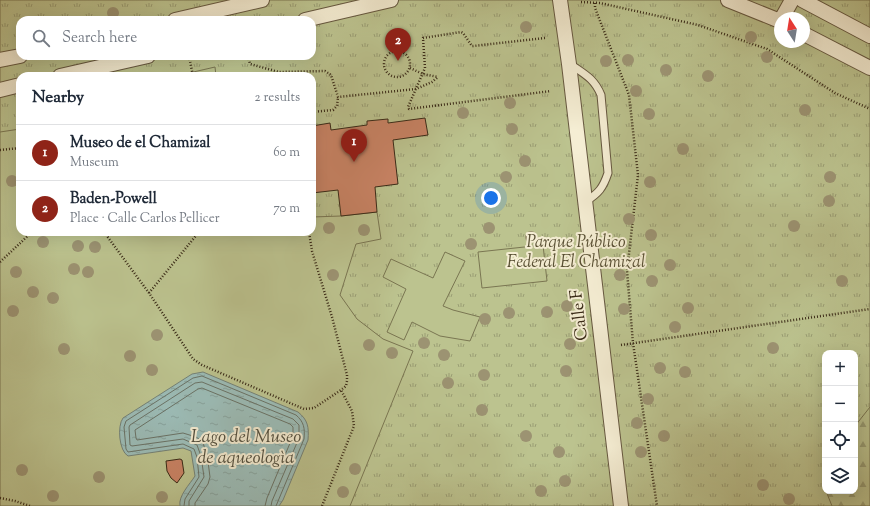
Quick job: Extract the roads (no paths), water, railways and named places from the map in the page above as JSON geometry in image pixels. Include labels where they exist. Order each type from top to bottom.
[{"type":"street","points":[[192,16],[262,0]]},
{"type":"street","points":[[316,17],[391,0]]},
{"type":"street","name":"Calle F","points":[[560,0],[569,64],[620,506]]},
{"type":"street","points":[[728,0],[774,19]]},
{"type":"street","points":[[785,12],[792,0]]},
{"type":"street","points":[[802,0],[870,36]]},
{"type":"street","points":[[810,37],[870,68]]},
{"type":"street","points":[[0,60],[16,57]]},
{"type":"street","points":[[78,72],[130,60]]},
{"type":"street","points":[[0,90],[16,86]]},
{"type":"lane","points":[[569,64],[589,77],[596,85],[600,95],[608,173],[604,184],[598,193],[585,202]]},
{"type":"water","name":"Lago del Museo de aqueologìa","points":[[203,372],[298,412],[306,421],[308,428],[308,440],[283,500],[279,506],[180,506],[181,498],[185,490],[195,476],[191,451],[183,448],[128,456],[125,453],[120,438],[120,427],[123,418],[192,374]]},
{"type":"place","name":"Baden-Powell","points":[[398,61]]},
{"type":"place","name":"Museo de el Chamizal","points":[[354,162]]},
{"type":"park label","name":"Parque Público Federal El Chamizal","points":[[576,253]]}]
